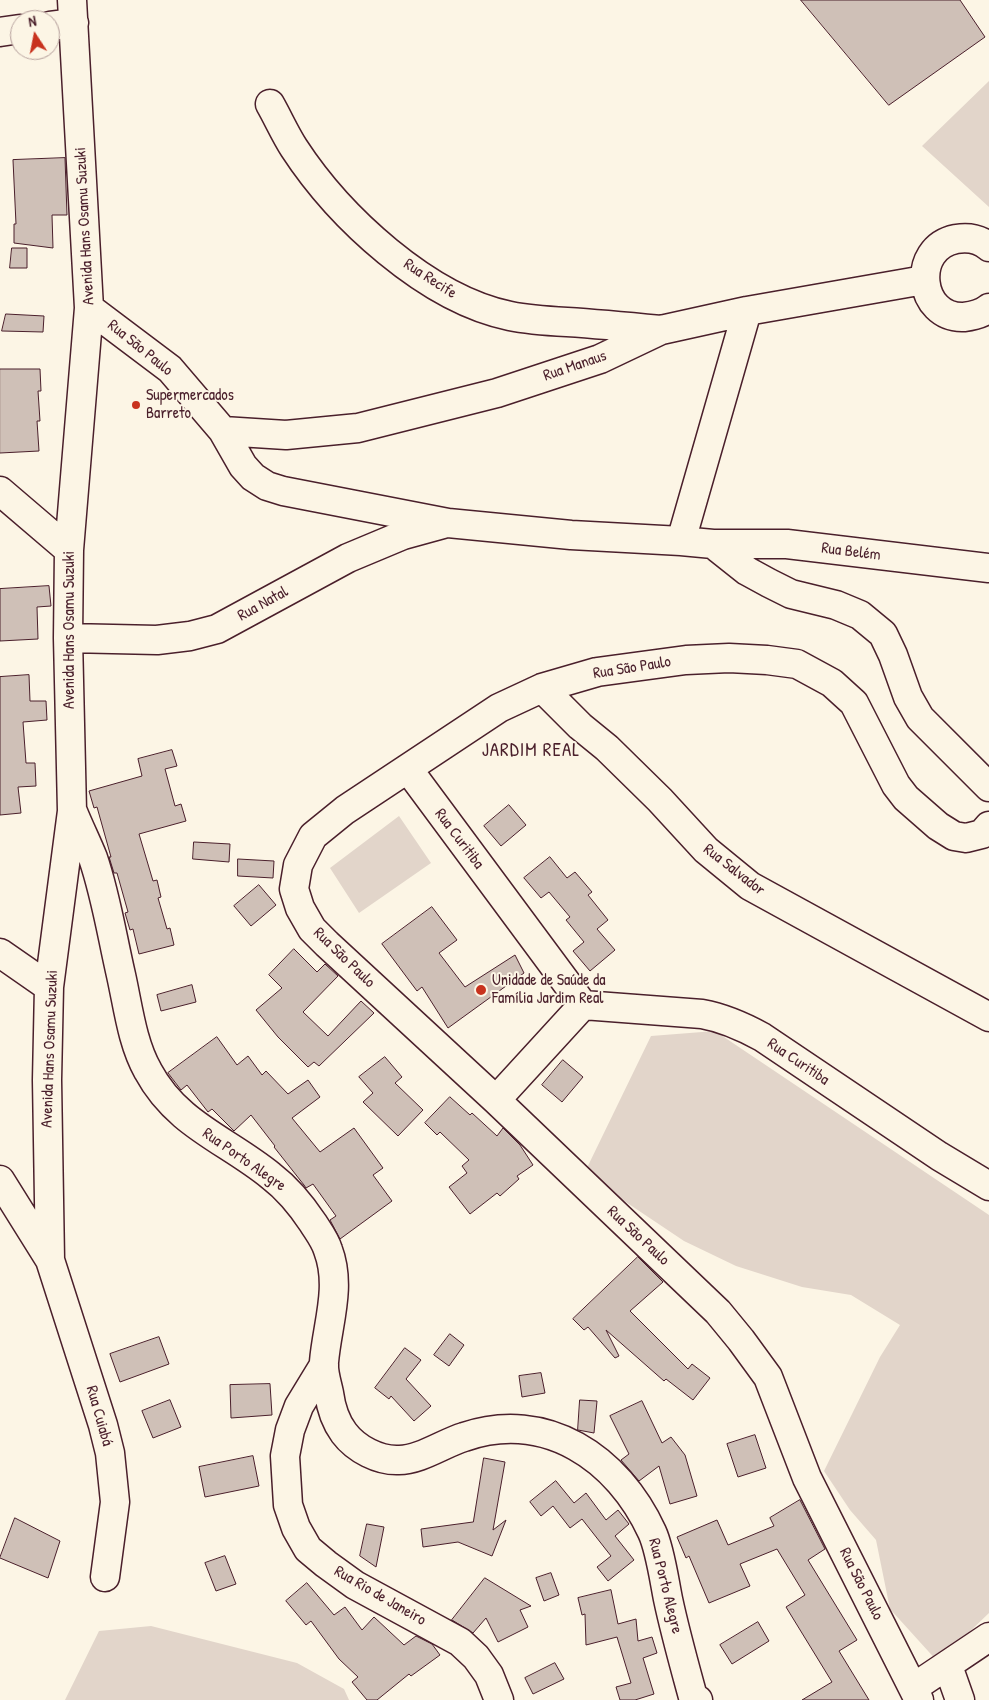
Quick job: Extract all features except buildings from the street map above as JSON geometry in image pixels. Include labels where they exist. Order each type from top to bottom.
[{"type":"street","name":"Avenida Hans Osamu Suzuki","points":[[50,1260],[49,987],[72,811],[68,638],[69,550],[90,308],[65,16]]},
{"type":"street","name":"Rua Recife","points":[[270,104],[294,147],[324,188],[350,218],[384,249],[457,297],[510,316],[661,330]]},
{"type":"street","points":[[989,247],[975,240],[963,238],[950,240],[931,256],[926,267],[924,280],[928,293],[935,304],[946,313],[959,317],[973,316],[989,308]]},
{"type":"street","name":"Rua Manaus","points":[[223,431],[286,435],[358,428],[496,393],[600,359],[661,330],[747,311],[924,280]]},
{"type":"street","name":"Rua São Paulo","points":[[90,308],[170,369],[223,431],[242,466],[253,477],[267,486],[283,491],[448,522],[571,535],[713,544]]},
{"type":"street","points":[[681,541],[747,311]]},
{"type":"street","points":[[0,490],[69,550]]},
{"type":"street","name":"Rua Natal","points":[[68,638],[157,640],[190,636],[217,629],[348,558],[403,535],[448,522]]},
{"type":"street","points":[[713,544],[748,571],[769,583],[791,594],[836,606],[860,615],[882,634],[893,655],[908,697],[920,718],[989,787]]},
{"type":"street","name":"Rua Belém","points":[[713,544],[787,544],[989,568]]},
{"type":"street","name":"Rua São Paulo","points":[[916,1694],[807,1478],[768,1377],[742,1340],[718,1312],[496,1100],[317,934],[300,908],[294,889],[298,865],[314,836],[345,810],[499,708],[542,688],[597,672],[686,660],[729,658],[797,664],[832,683],[854,704],[896,785],[906,798],[938,826],[954,836],[966,838],[982,834],[989,826]]},
{"type":"street","name":"Rua Salvador","points":[[542,688],[660,800],[706,850],[750,886],[989,1018]]},
{"type":"street","name":"Rua Curitiba","points":[[408,769],[583,1005],[702,1014],[740,1024],[939,1156],[989,1186]]},
{"type":"street","name":"Rua Porto Alegre","points":[[72,811],[93,859],[136,1042],[147,1070],[164,1095],[192,1123],[270,1174],[290,1192],[308,1215],[328,1250],[333,1272],[334,1300],[324,1365],[330,1404],[336,1421],[345,1435],[356,1445],[377,1457],[400,1460],[440,1448],[462,1437],[480,1432],[504,1430],[541,1432],[569,1442],[596,1458],[618,1478],[639,1508],[654,1535],[671,1614],[695,1699]]},
{"type":"street","points":[[0,954],[49,987]]},
{"type":"street","points":[[496,1100],[583,1005]]},
{"type":"street","points":[[0,1180],[50,1260]]},
{"type":"street","name":"Rua Cuiabá","points":[[50,1260],[103,1425],[110,1453],[115,1502],[105,1577]]},
{"type":"street","name":"Rua Rio de Janeiro","points":[[324,1365],[299,1406],[290,1430],[285,1456],[288,1505],[296,1528],[308,1549],[354,1585],[460,1642],[476,1657],[489,1675],[499,1700]]},
{"type":"street","points":[[916,1694],[948,1666],[989,1637]]},
{"type":"street","points":[[948,1666],[960,1700]]},
{"type":"shaded area","points":[[989,81],[989,207],[922,146]]},
{"type":"shaded area","points":[[399,816],[431,863],[359,913],[330,868]]},
{"type":"shaded area","points":[[715,1031],[989,1215],[989,1613],[938,1662],[890,1609],[876,1540],[850,1510],[824,1471],[880,1357],[900,1325],[851,1295],[802,1287],[736,1266],[684,1241],[584,1174],[651,1036]]},
{"type":"shaded area","points":[[151,1626],[297,1663],[344,1689],[349,1700],[65,1700],[99,1631]]},
{"type":"place","name":"Supermercados Barreto","points":[[136,405]]},
{"type":"place","name":"Unidade de Saúde da Família Jardim Real","points":[[481,990]]},
{"type":"district","name":"JARDIM REAL","points":[[531,751]]}]
